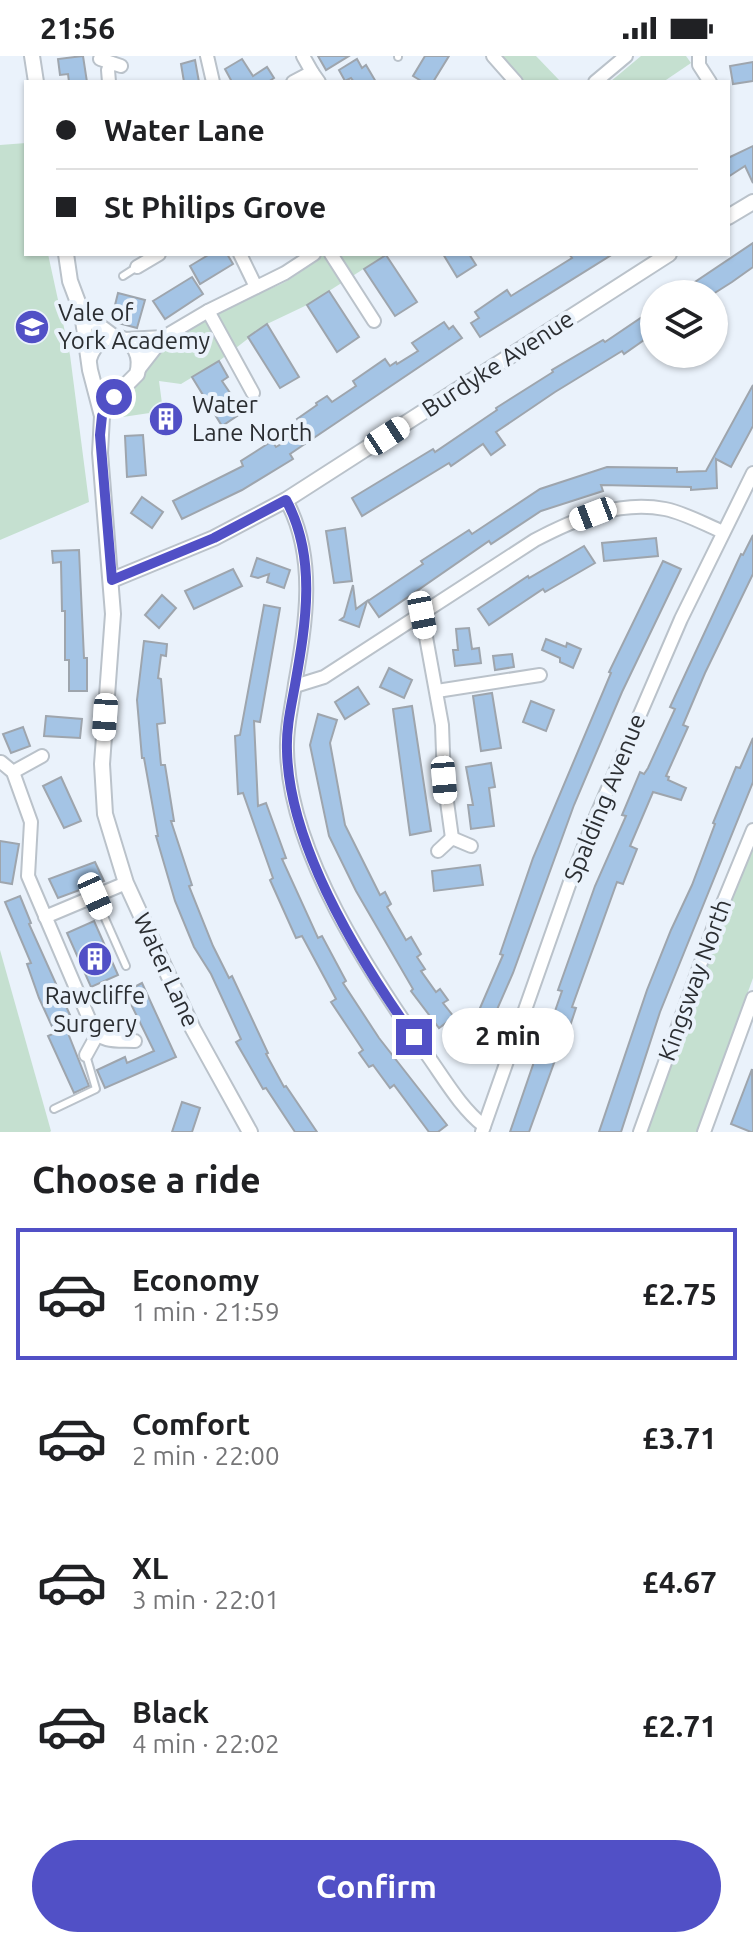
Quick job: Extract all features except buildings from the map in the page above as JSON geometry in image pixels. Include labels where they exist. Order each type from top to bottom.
[{"type":"street","points":[[32,56],[36,80]]},
{"type":"street","points":[[207,56],[213,80]]},
{"type":"street","points":[[303,56],[316,77]]},
{"type":"street","points":[[493,56],[514,80]]},
{"type":"street","points":[[597,80],[626,56]]},
{"type":"street","points":[[699,56],[699,65],[709,80]]},
{"type":"street","points":[[109,80],[111,63]]},
{"type":"street","points":[[730,216],[753,202]]},
{"type":"street","points":[[66,256],[70,281],[82,313],[92,375],[107,387],[126,385]]},
{"type":"street","points":[[241,256],[256,287]]},
{"type":"street","points":[[102,416],[164,337],[311,256]]},
{"type":"street","points":[[332,256],[374,321]]},
{"type":"street","name":"Burdyke Avenue","points":[[112,580],[214,538],[286,500],[666,256]]},
{"type":"street","points":[[208,311],[253,393]]},
{"type":"street","points":[[82,313],[138,355],[139,369]]},
{"type":"street","points":[[89,359],[100,341],[164,337]]},
{"type":"street","name":"Water Lane","points":[[92,375],[102,416],[100,453],[112,580],[113,627],[102,790],[111,839],[126,883],[193,1029],[250,1132]]},
{"type":"street","name":"Spalding Avenue","points":[[483,1129],[584,845],[638,716],[753,473]]},
{"type":"street","points":[[286,500],[302,535],[306,576],[303,635],[289,718],[289,777],[296,811],[309,848],[353,940],[397,1012],[483,1129]]},
{"type":"street","points":[[295,686],[324,677],[535,540],[593,514],[628,508],[666,509],[723,532]]},
{"type":"street","points":[[422,615],[442,725],[446,807],[452,838]]},
{"type":"street","points":[[437,691],[540,675]]},
{"type":"street","points":[[13,772],[42,756]]},
{"type":"street","points":[[1,762],[13,772],[31,822],[28,876],[97,1035],[106,1040],[135,1041]]},
{"type":"street","name":"Kingsway North","points":[[640,1132],[753,830]]},
{"type":"street","points":[[452,838],[471,846]]},
{"type":"street","points":[[438,851],[452,838]]},
{"type":"street","points":[[45,917],[126,883]]},
{"type":"street","points":[[704,1132],[753,998]]},
{"type":"street","points":[[86,1055],[97,1035]]},
{"type":"lane","points":[[123,276],[147,259]]},
{"type":"lane","points":[[95,896],[126,966]]},
{"type":"lane","points":[[54,1109],[96,1089],[86,1055]]},
{"type":"green space","points":[[502,56],[536,56],[559,80],[520,80]]},
{"type":"green space","points":[[641,56],[686,56],[691,63],[666,80],[612,80]]},
{"type":"green space","name":"Vale of York Academy","points":[[24,143],[24,256],[48,256],[70,355],[89,502],[0,540],[0,145]]},
{"type":"green space","points":[[321,256],[384,256],[307,305],[267,324],[219,361],[181,384],[159,381],[163,411],[116,418],[151,362],[176,336],[219,311],[297,275]]},
{"type":"green space","points":[[753,846],[753,978],[697,1132],[646,1132],[722,919]]},
{"type":"green space","points":[[0,950],[51,1131],[50,1132],[0,1132]]},
{"type":"place","name":"Vale of York Academy","points":[[32,327]]},
{"type":"place","name":"Water Lane North","points":[[166,419]]},
{"type":"place","name":"Rawcliffe Surgery","points":[[95,959]]},
{"type":"route","points":[[114,397],[102,416],[100,435],[112,580],[214,538],[286,500],[295,516],[305,551],[306,576],[303,635],[287,749],[296,811],[327,890],[353,940],[414,1037]]}]
